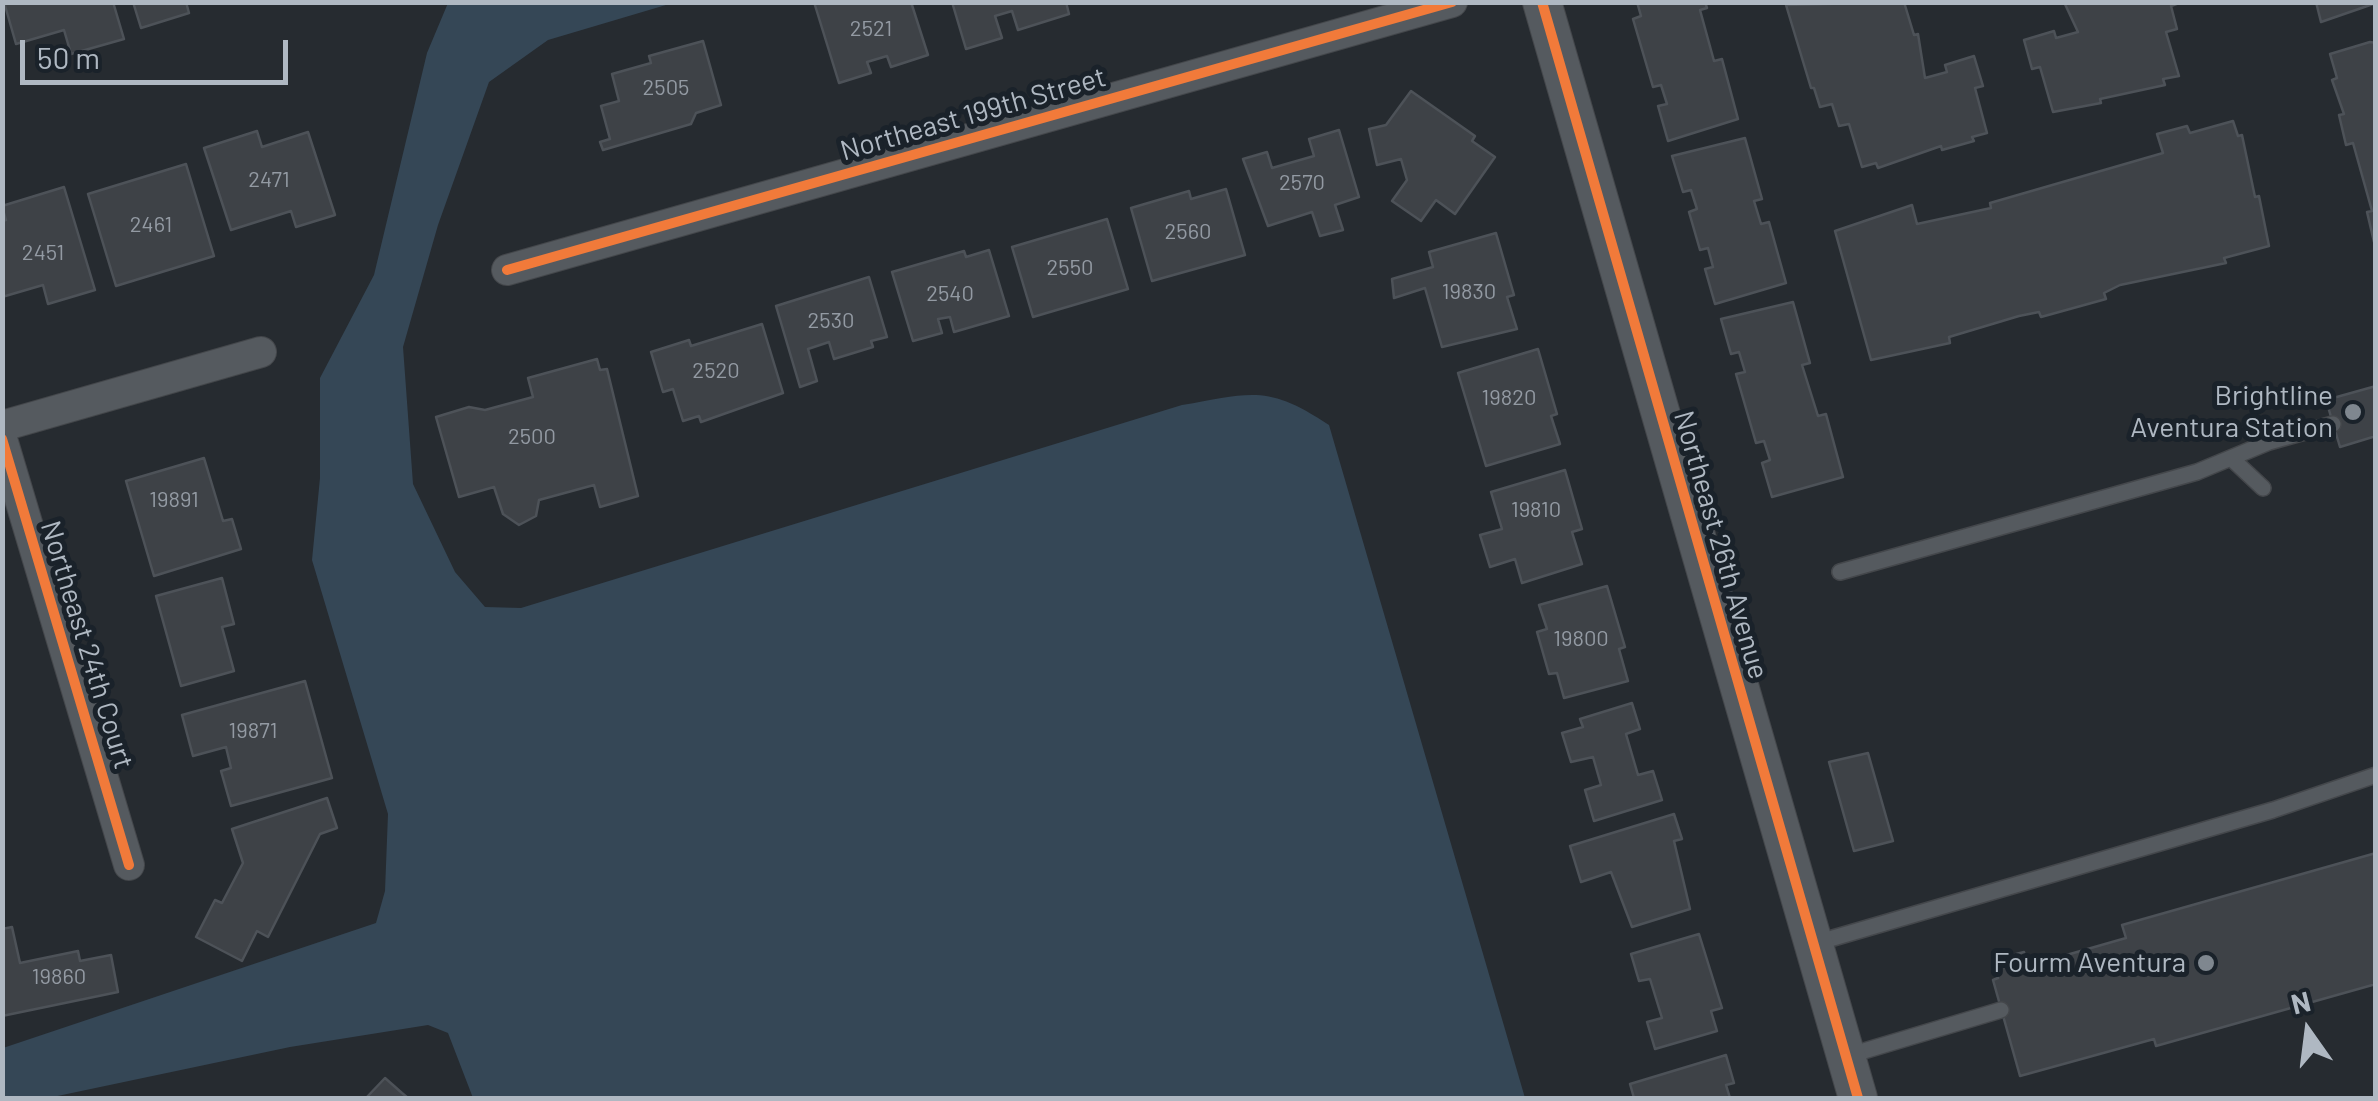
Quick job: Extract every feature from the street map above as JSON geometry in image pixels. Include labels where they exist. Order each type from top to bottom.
[{"type":"street","name":"Northeast 199th Street","points":[[508,270],[1452,2]]},
{"type":"street","name":"Northeast 26th Avenue","points":[[1542,2],[1858,1098]]},
{"type":"street","points":[[2,426],[260,352]]},
{"type":"street","name":"Northeast 24th Court","points":[[2,439],[129,865]]},
{"type":"lane","points":[[1840,572],[2197,472],[2333,424]]},
{"type":"lane","points":[[2231,458],[2262,488]]},
{"type":"lane","points":[[1812,944],[2273,810],[2376,776]]},
{"type":"lane","points":[[1846,1056],[2001,1010]]},
{"type":"water","points":[[676,2],[548,40],[489,82],[438,225],[403,347],[413,484],[455,572],[485,607],[521,608],[1182,405],[1243,395],[1274,397],[1290,403],[1329,425],[1525,1098],[473,1098],[448,1033],[428,1025],[290,1047],[48,1098],[3,1098],[3,1048],[376,923],[385,891],[388,814],[312,560],[320,478],[320,378],[374,275],[427,53],[448,3]]},
{"type":"building","points":[[4,2],[113,2],[124,39],[71,54],[64,30],[16,44]]},
{"type":"building","points":[[133,2],[186,2],[189,13],[141,28]]},
{"type":"building","points":[[814,2],[911,2],[928,55],[891,67],[887,56],[867,62],[871,73],[839,83]]},
{"type":"building","points":[[952,2],[1066,2],[1069,14],[1018,30],[1012,11],[995,16],[1002,38],[966,49]]},
{"type":"building","points":[[1637,2],[1705,2],[1707,8],[1700,10],[1714,61],[1722,59],[1738,119],[1668,141],[1658,106],[1667,104],[1661,85],[1653,87],[1633,19],[1641,16]]},
{"type":"building","points":[[1904,2],[1914,35],[1918,34],[1925,78],[1947,72],[1945,65],[1974,56],[1983,86],[1975,88],[1987,133],[1972,137],[1974,141],[1942,150],[1941,146],[1878,168],[1876,163],[1862,167],[1849,124],[1839,126],[1832,104],[1820,107],[1811,88],[1786,5]]},
{"type":"building","points":[[2064,2],[2182,2],[2171,6],[2177,29],[2166,32],[2179,76],[2163,79],[2165,85],[2053,112],[2040,67],[2032,69],[2024,40],[2054,31],[2056,38],[2078,32]]},
{"type":"building","points":[[2316,2],[2376,2],[2376,3],[2321,22]]},
{"type":"building","points":[[703,41],[721,105],[696,113],[691,124],[603,150],[600,142],[610,139],[601,106],[619,101],[612,74],[651,63],[649,56]]},
{"type":"building","points":[[2376,43],[2374,242],[2367,212],[2372,211],[2353,143],[2346,145],[2339,115],[2344,114],[2332,80],[2337,78],[2330,54]]},
{"type":"building","points":[[1411,91],[1475,136],[1472,141],[1495,157],[1455,214],[1436,200],[1421,221],[1392,201],[1407,180],[1401,159],[1377,165],[1369,129],[1386,125]]},
{"type":"building","points":[[2233,121],[2238,136],[2242,135],[2269,246],[2224,258],[2226,263],[2120,285],[2104,293],[2106,299],[2041,317],[2039,312],[2019,316],[1949,337],[1950,343],[1871,360],[1835,231],[1912,205],[1917,224],[1991,208],[1990,203],[2163,153],[2157,134],[2187,126],[2190,133]]},
{"type":"building","points":[[1339,130],[1359,197],[1335,205],[1343,230],[1320,236],[1312,212],[1268,226],[1243,159],[1267,152],[1272,168],[1314,156],[1309,139]]},
{"type":"building","points":[[257,131],[262,147],[308,132],[335,215],[296,227],[291,211],[231,230],[204,148]]},
{"type":"building","points":[[1745,138],[1762,199],[1754,201],[1761,224],[1769,222],[1786,283],[1715,304],[1705,269],[1713,267],[1708,248],[1700,250],[1689,212],[1697,209],[1691,190],[1683,192],[1672,156]]},
{"type":"building","points":[[186,164],[214,256],[116,286],[88,194]]},
{"type":"building","points":[[64,187],[95,290],[48,304],[43,285],[2,297],[2,221],[6,220],[2,206]]},
{"type":"building","points":[[1226,189],[1245,255],[1152,281],[1131,208],[1189,191],[1191,199]]},
{"type":"building","points":[[1107,219],[1128,289],[1033,317],[1012,247]]},
{"type":"building","points":[[1496,233],[1514,295],[1507,297],[1517,329],[1442,347],[1425,288],[1394,298],[1392,279],[1433,267],[1429,252]]},
{"type":"building","points":[[989,250],[1009,316],[954,332],[950,317],[938,319],[942,333],[913,341],[892,272],[964,251],[966,257]]},
{"type":"building","points":[[869,277],[887,337],[871,341],[873,347],[834,359],[829,342],[808,349],[817,381],[800,387],[776,306]]},
{"type":"building","points":[[1793,302],[1810,363],[1802,365],[1818,416],[1826,414],[1843,477],[1772,497],[1762,463],[1770,460],[1764,441],[1756,443],[1736,374],[1745,372],[1739,352],[1731,354],[1721,319]]},
{"type":"building","points":[[762,324],[783,393],[701,422],[699,416],[683,421],[673,389],[663,392],[651,352],[689,340],[691,346]]},
{"type":"building","points":[[1538,349],[1557,414],[1551,416],[1560,444],[1486,466],[1458,373]]},
{"type":"building","points":[[597,359],[600,370],[607,369],[638,496],[600,507],[594,485],[539,500],[536,516],[519,525],[503,514],[494,487],[459,497],[436,417],[469,407],[485,410],[533,397],[528,378]]},
{"type":"building","name":"Brightline Aventura Station","points":[[2376,386],[2376,436],[2340,447],[2326,400]]},
{"type":"building","points":[[204,458],[223,521],[232,519],[241,549],[154,576],[126,481]]},
{"type":"building","points":[[1565,470],[1582,529],[1572,532],[1582,564],[1522,583],[1515,559],[1490,567],[1480,535],[1502,529],[1491,492]]},
{"type":"building","points":[[222,578],[234,624],[222,627],[234,671],[181,686],[156,596]]},
{"type":"building","points":[[1607,586],[1625,647],[1619,649],[1628,681],[1564,698],[1557,673],[1549,674],[1537,632],[1547,629],[1539,605]]},
{"type":"building","points":[[305,681],[332,778],[231,806],[221,771],[231,768],[226,747],[193,756],[182,715]]},
{"type":"building","points":[[1632,703],[1640,729],[1626,734],[1638,775],[1653,771],[1662,800],[1594,821],[1585,790],[1601,785],[1593,757],[1571,762],[1562,733],[1583,727],[1580,719]]},
{"type":"building","points":[[1868,753],[1893,841],[1854,851],[1829,762]]},
{"type":"building","points":[[327,798],[337,828],[320,834],[268,937],[257,931],[242,961],[196,937],[215,900],[222,903],[243,863],[232,829]]},
{"type":"building","points":[[1674,814],[1682,839],[1674,841],[1690,909],[1632,927],[1611,872],[1581,882],[1570,846]]},
{"type":"building","name":"Fourm Aventura","points":[[2376,853],[2376,984],[2156,1046],[2154,1039],[2020,1076],[1993,980],[1998,978],[1993,960],[2024,952],[2028,966],[2126,938],[2122,925]]},
{"type":"building","points":[[12,927],[20,963],[78,951],[80,961],[111,955],[118,992],[2,1016],[2,929]]},
{"type":"building","points":[[1699,934],[1722,1008],[1711,1011],[1717,1031],[1655,1049],[1647,1022],[1662,1018],[1650,979],[1639,981],[1631,954]]},
{"type":"building","points":[[1726,1055],[1734,1083],[1726,1085],[1730,1098],[1634,1098],[1630,1084]]},
{"type":"building","points":[[385,1078],[402,1093],[408,1098],[366,1098]]},
{"type":"cycle path","points":[[507,270],[1452,2]]},
{"type":"cycle path","points":[[1542,2],[1858,1098]]},
{"type":"cycle path","points":[[2,439],[129,865]]},
{"type":"place","name":"Brightline Aventura Station","points":[[2353,412]]},
{"type":"place","name":"Fourm Aventura","points":[[2206,963]]}]
